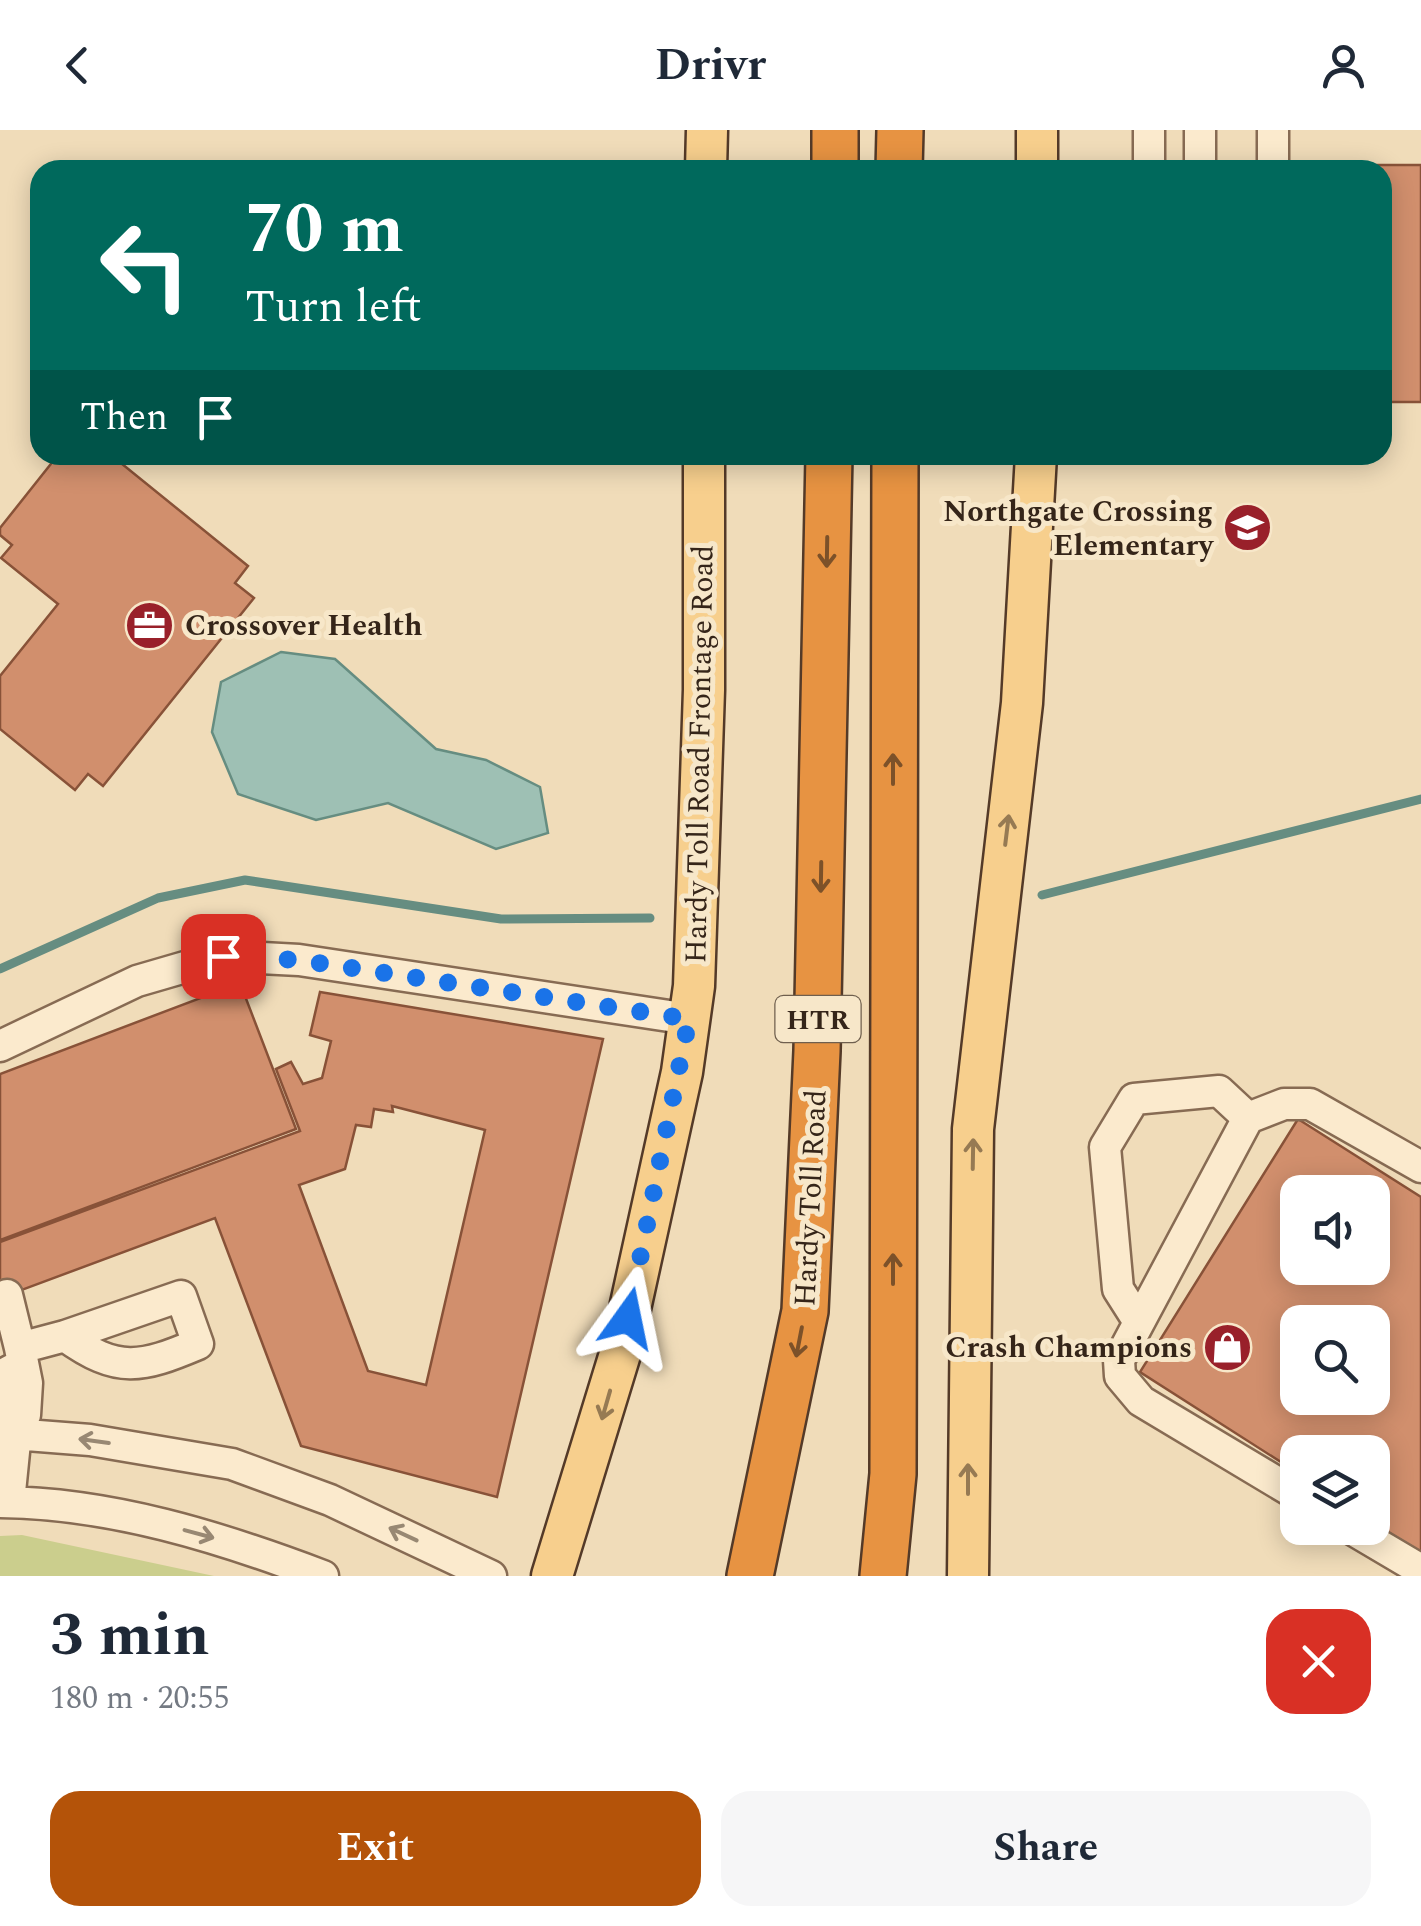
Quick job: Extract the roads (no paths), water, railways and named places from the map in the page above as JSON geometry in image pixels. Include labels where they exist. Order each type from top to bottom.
[{"type":"highway","points":[[834,160],[835,130]]},
{"type":"highway","points":[[899,160],[900,130]]},
{"type":"highway","name":"Hardy Toll Road","points":[[750,1576],[805,1311],[817,1052],[829,465]]},
{"type":"highway","name":"HTR","points":[[882,1576],[893,1474],[895,465]]},
{"type":"main road","points":[[706,160],[707,130]]},
{"type":"main road","points":[[1037,130],[1037,160]]},
{"type":"main road","name":"Hardy Toll Road Frontage Road","points":[[552,1576],[577,1507],[620,1354],[682,1072],[689,1019],[704,690],[704,465]]},
{"type":"main road","points":[[968,1576],[974,1129],[1022,703],[1035,465]]},
{"type":"street","points":[[1148,160],[1149,130]]},
{"type":"street","points":[[1200,130],[1200,160]]},
{"type":"street","points":[[1273,130],[1274,160]]},
{"type":"street","points":[[0,1046],[137,981],[223,956],[299,960],[689,1019]]},
{"type":"street","points":[[1139,1322],[1118,1289],[1105,1147],[1134,1100],[1219,1091],[1248,1118]]},
{"type":"street","points":[[1280,1485],[1142,1401],[1120,1376],[1119,1360],[1248,1118],[1284,1104],[1310,1104],[1421,1167]]},
{"type":"street","points":[[8,1295],[27,1383],[25,1415],[8,1433],[4,1502],[158,1523],[242,1546],[323,1576]]},
{"type":"street","points":[[20,1357],[65,1336]]},
{"type":"street","points":[[8,1433],[232,1464],[330,1500],[491,1576]]},
{"type":"street","points":[[1379,1545],[1421,1570]]},
{"type":"water","points":[[281,652],[335,659],[436,749],[486,760],[540,787],[548,833],[496,849],[388,803],[316,820],[238,794],[212,732],[221,682]]},
{"type":"waterway","points":[[1042,895],[1421,799]]},
{"type":"waterway","points":[[0,969],[158,898],[245,880],[501,919],[650,918]]},
{"type":"place","name":"Northgate Crossing Elementary","points":[[1248,528]]},
{"type":"place","name":"Crossover Health","points":[[150,625]]},
{"type":"place","name":"Crash Champions","points":[[1227,1347]]}]
